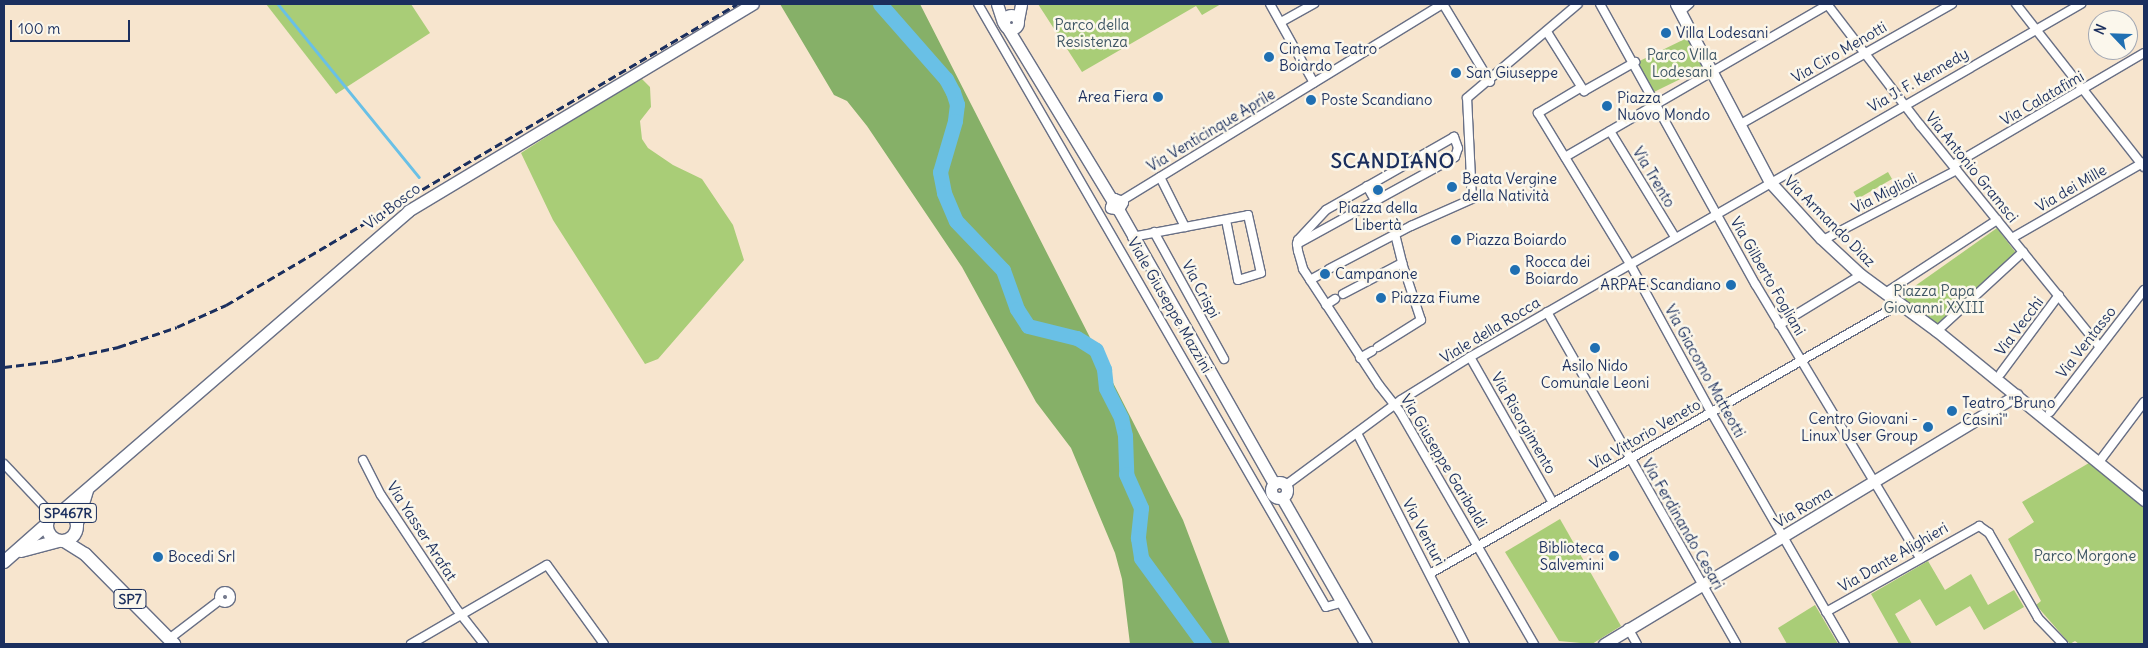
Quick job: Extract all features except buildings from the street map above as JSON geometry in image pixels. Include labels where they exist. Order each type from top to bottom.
[{"type":"main road","name":"SP467R","points":[[61,541],[49,534],[53,517],[71,514],[77,525]]},
{"type":"main road","name":"Via Bosco","points":[[8,558],[53,517]]},
{"type":"main road","name":"Via Bosco","points":[[8,558],[73,537],[77,525]]},
{"type":"main road","name":"SP7","points":[[77,525],[85,554]]},
{"type":"main road","name":"SP7","points":[[61,541],[85,554],[172,642]]},
{"type":"street","name":"Via Bosco","points":[[53,517],[408,211],[752,4]]},
{"type":"street","name":"Viale Giuseppe Mazzini","points":[[978,4],[1326,607],[1343,602],[1282,498],[1272,494],[1280,484],[1132,237],[1117,203],[1027,55],[1011,21],[997,4]]},
{"type":"street","points":[[1011,21],[1020,4]]},
{"type":"street","points":[[1270,4],[1314,83]]},
{"type":"street","points":[[1280,22],[1314,4]]},
{"type":"street","points":[[1443,4],[1490,82]]},
{"type":"street","name":"Via Venticinque Aprile","points":[[1117,203],[1443,4]]},
{"type":"street","points":[[1330,269],[1394,234],[1472,199],[1467,98],[1490,82],[1578,4]]},
{"type":"street","name":"Via Gilberto Fogliani","points":[[1600,4],[1657,102],[1716,215],[1920,558]]},
{"type":"street","points":[[1565,157],[1828,4]]},
{"type":"street","name":"Via Antonio Gramsci","points":[[1828,4],[1904,104],[2099,346]]},
{"type":"street","name":"Via Ciro Menotti","points":[[1739,125],[1952,4]]},
{"type":"street","points":[[2016,4],[2143,164]]},
{"type":"street","name":"Via J. F. Kennedy","points":[[1770,182],[2081,4]]},
{"type":"street","name":"Via Armando Diaz","points":[[1682,6],[1710,71],[1770,182],[1823,240],[1861,275],[1937,331],[2144,500]]},
{"type":"street","points":[[1547,32],[1582,89],[1635,62]]},
{"type":"street","name":"Via Calatafimi","points":[[1955,168],[2144,53]]},
{"type":"street","name":"Via Giacomo Matteotti","points":[[1582,89],[1538,113],[1630,264],[1711,412],[1845,644]]},
{"type":"street","name":"Via Trento","points":[[1610,131],[1675,237]]},
{"type":"street","points":[[1454,137],[1458,148],[1455,157],[1297,244],[1322,212],[1454,137]]},
{"type":"street","name":"Via dei Mille","points":[[2012,238],[2143,164]]},
{"type":"street","name":"Via Miglioli","points":[[1823,240],[1955,168]]},
{"type":"street","points":[[1160,177],[1185,227]]},
{"type":"street","name":"Viale della Rocca","points":[[1280,484],[1357,433],[1395,404],[1470,357],[1770,182]]},
{"type":"street","points":[[1368,186],[1376,202]]},
{"type":"street","points":[[1132,237],[1185,227],[1213,219],[1226,220],[1248,215],[1261,273],[1238,280],[1226,220]]},
{"type":"street","points":[[1885,293],[1997,220]]},
{"type":"street","name":"Via Crispi","points":[[1154,232],[1224,359]]},
{"type":"street","points":[[1360,358],[1421,320],[1394,234]]},
{"type":"street","name":"Via Giuseppe Garibaldi","points":[[1297,244],[1300,263],[1310,280],[1360,358],[1395,404],[1479,546],[1534,644]]},
{"type":"street","points":[[1937,331],[2023,252]]},
{"type":"street","points":[[1343,294],[1402,263]]},
{"type":"street","points":[[1310,280],[1321,274]]},
{"type":"street","points":[[1780,325],[1861,275]]},
{"type":"street","name":"Via Ventasso","points":[[2050,412],[2144,290]]},
{"type":"street","name":"Via Vecchi","points":[[2001,373],[2059,295]]},
{"type":"street","points":[[1326,304],[1335,299]]},
{"type":"street","name":"Via Vittorio Veneto","points":[[1431,573],[1900,304]]},
{"type":"street","name":"Via Ferdinando Cesari","points":[[1547,312],[1736,644]]},
{"type":"street","name":"Via Risorgimento","points":[[1470,357],[1553,503]]},
{"type":"street","name":"Via Roma","points":[[1604,644],[2017,395]]},
{"type":"street","points":[[2099,462],[2144,402]]},
{"type":"street","name":"Via Venturi","points":[[1357,433],[1431,573],[1465,644]]},
{"type":"street","name":"Via Yasser Arafat","points":[[363,460],[381,495],[461,615],[484,644]]},
{"type":"street","points":[[4,464],[53,517]]},
{"type":"street","name":"Via Bosco","points":[[77,525],[81,501],[89,486]]},
{"type":"street","name":"Via Dante Alighieri","points":[[1826,612],[1974,526],[1986,529],[2038,618],[2062,644]]},
{"type":"street","points":[[411,644],[548,565],[604,644]]},
{"type":"street","points":[[172,642],[220,600]]},
{"type":"street","points":[[1343,602],[1366,644]]},
{"type":"street","points":[[1628,628],[1637,644]]},
{"type":"green space","points":[[266,4],[411,4],[430,33],[336,94]]},
{"type":"green space","points":[[780,4],[920,4],[1183,520],[1230,644],[1130,644],[1122,579],[1115,553],[1071,448],[1036,402],[962,267],[867,126],[847,101],[834,95]]},
{"type":"green space","name":"Parco della Resistenza","points":[[1038,4],[1221,4],[1202,15],[1196,6],[1082,72]]},
{"type":"green space","name":"Parco Villa Lodesani","points":[[1689,37],[1704,68],[1651,93],[1636,63]]},
{"type":"green space","points":[[640,77],[650,87],[651,107],[640,121],[642,139],[648,148],[673,165],[702,179],[733,225],[744,260],[658,359],[645,364],[553,220],[521,153]]},
{"type":"green space","points":[[1888,172],[1892,179],[1857,199],[1853,192]]},
{"type":"green space","name":"Piazza Papa Giovanni XXIII","points":[[1997,228],[2016,253],[1935,326],[1898,298]]},
{"type":"green space","name":"Parco Morgone","points":[[2089,463],[2144,505],[2144,644],[2079,644],[2075,641],[2070,644],[2036,605],[2041,601],[2008,539],[2034,522],[2022,502]]},
{"type":"green space","points":[[1560,519],[1621,626],[1592,644],[1559,641],[1505,552]]},
{"type":"green space","points":[[1928,561],[1945,590],[1971,574],[1988,605],[2014,590],[2024,607],[1984,630],[1970,606],[1936,626],[1920,599],[1895,614],[1912,644],[1899,644],[1871,594]]},
{"type":"green space","points":[[1815,605],[1838,644],[1787,644],[1778,628]]},
{"type":"waterway","points":[[278,4],[419,177]]},
{"type":"waterway","points":[[880,4],[946,79],[953,92],[957,104],[955,121],[940,172],[944,193],[956,221],[1003,270],[1017,309],[1028,326],[1077,338],[1096,350],[1104,369],[1106,388],[1121,418],[1125,436],[1126,474],[1141,508],[1138,538],[1141,558],[1204,644]]},
{"type":"railway","points":[[4,367],[54,361],[118,347],[177,327],[226,305],[737,4]]},
{"type":"place","name":"Villa Lodesani","points":[[1666,33]]},
{"type":"place","name":"Cinema Teatro Boiardo","points":[[1269,57]]},
{"type":"place","name":"San Giuseppe","points":[[1456,73]]},
{"type":"place","name":"Area Fiera","points":[[1158,97]]},
{"type":"place","name":"Poste Scandiano","points":[[1311,100]]},
{"type":"place","name":"Piazza Nuovo Mondo","points":[[1607,106]]},
{"type":"place","name":"Beata Vergine della Natività","points":[[1452,187]]},
{"type":"place","name":"Piazza della Libertà","points":[[1378,190]]},
{"type":"place","name":"Piazza Boiardo","points":[[1456,240]]},
{"type":"place","name":"Rocca dei Boiardo","points":[[1515,270]]},
{"type":"place","name":"Campanone","points":[[1325,274]]},
{"type":"place","name":"ARPAE Scandiano","points":[[1731,285]]},
{"type":"place","name":"Piazza Fiume","points":[[1381,298]]},
{"type":"place","name":"Asilo Nido Comunale Leoni","points":[[1595,348]]},
{"type":"place","name":"Teatro \"Bruno Casini\"","points":[[1952,411]]},
{"type":"place","name":"Centro Giovani - Linux User Group","points":[[1928,427]]},
{"type":"place","name":"Biblioteca Salvemini","points":[[1614,556]]},
{"type":"place","name":"Bocedi Srl","points":[[158,557]]},
{"type":"district","name":"SCANDIANO","points":[[1393,160]]}]
